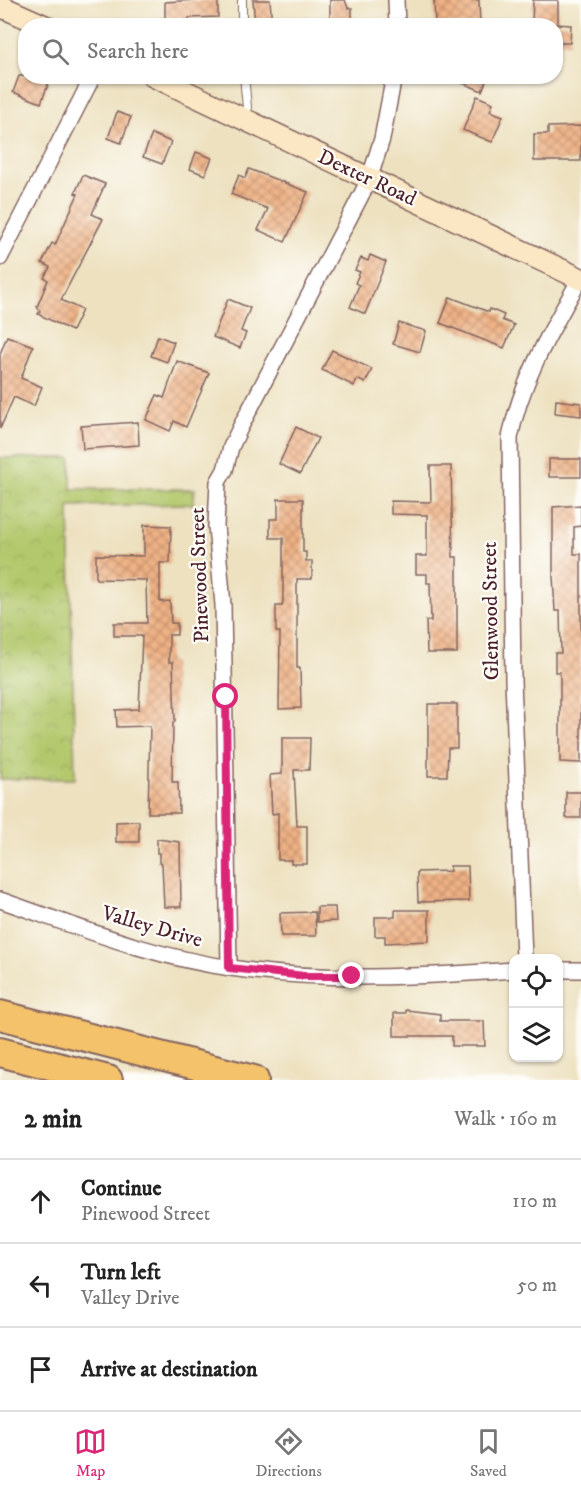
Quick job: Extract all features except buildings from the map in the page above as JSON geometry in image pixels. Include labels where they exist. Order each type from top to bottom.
[{"type":"highway","points":[[0,1015],[254,1080]]},
{"type":"highway","points":[[0,1052],[108,1080]]},
{"type":"main road","points":[[0,6],[27,18]]},
{"type":"main road","name":"Dexter Road","points":[[170,84],[581,279]]},
{"type":"street","points":[[396,0],[397,18]]},
{"type":"street","points":[[0,258],[89,84]]},
{"type":"street","name":"Pinewood Street","points":[[229,968],[223,605],[216,526],[218,482],[225,470],[231,447],[240,428],[369,180],[382,139],[392,84]]},
{"type":"street","name":"Glenwood Street","points":[[524,954],[513,680],[510,438],[515,410],[546,340],[581,279]]},
{"type":"street","name":"Valley Drive","points":[[0,900],[164,955],[229,968],[305,976],[457,974],[509,970]]},
{"type":"street","points":[[563,970],[581,969]]},
{"type":"lane","points":[[242,0],[242,18]]},
{"type":"lane","points":[[245,84],[249,122]]},
{"type":"green space","points":[[0,458],[71,458],[71,489],[195,489],[193,504],[69,506],[75,779],[0,779]]},
{"type":"route","points":[[226,697],[229,968],[273,974],[352,976]]}]
